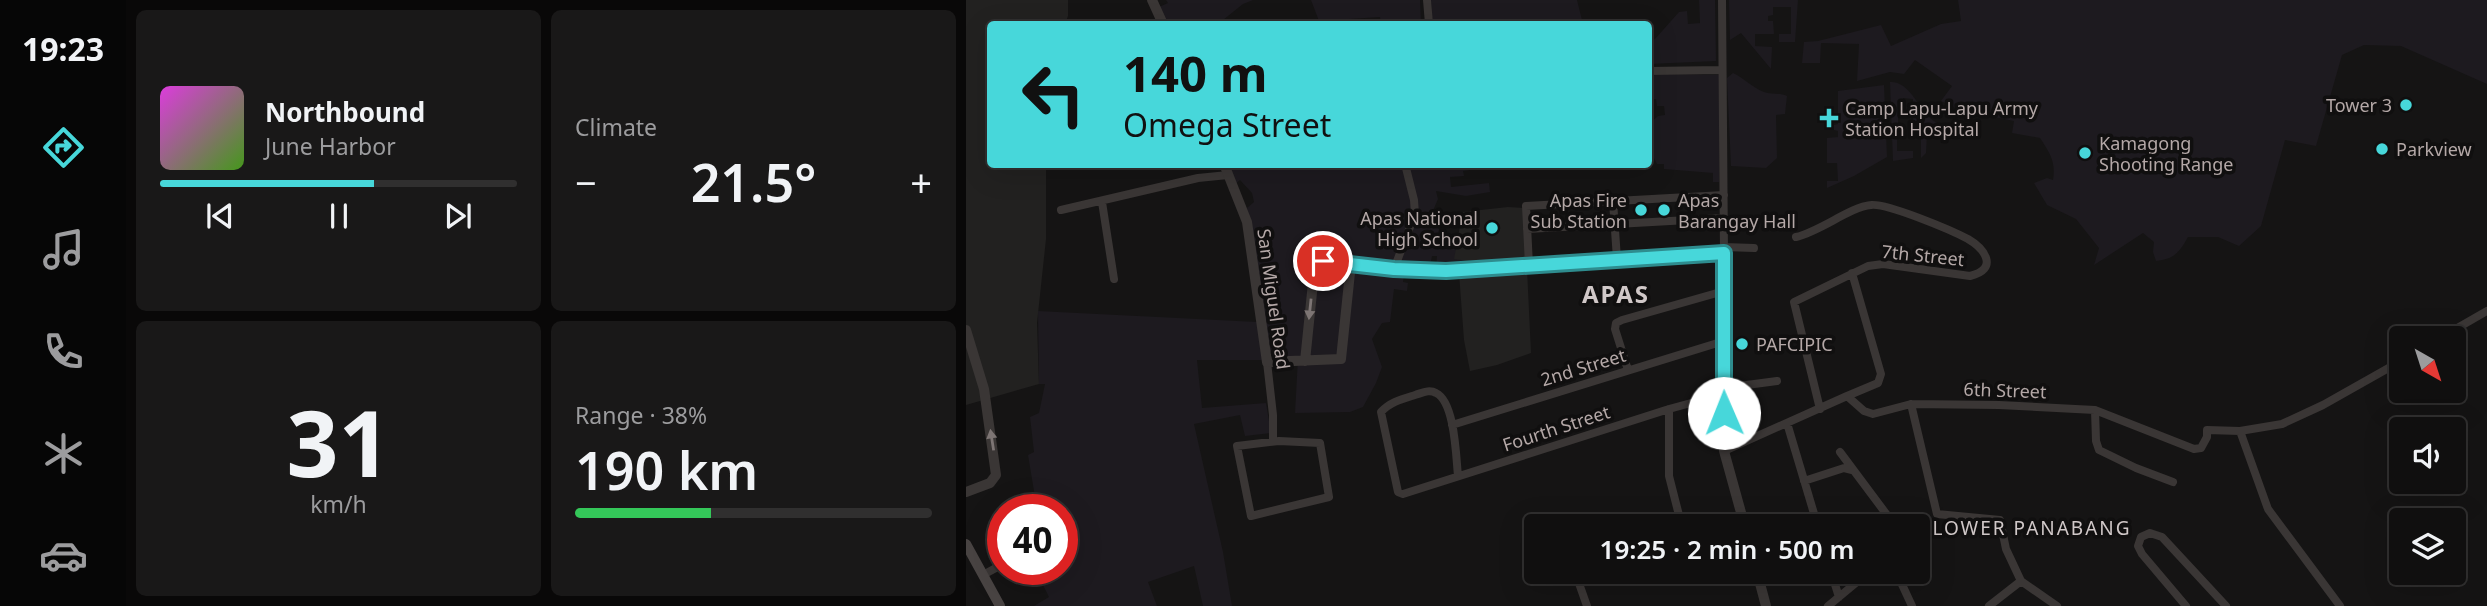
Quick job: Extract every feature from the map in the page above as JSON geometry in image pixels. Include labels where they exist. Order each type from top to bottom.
[{"type":"main road","points":[[966,544],[1000,606]]},
{"type":"street","points":[[1152,0],[1162,21]]},
{"type":"street","points":[[1427,0],[1429,21]]},
{"type":"street","points":[[1722,0],[1724,451],[1741,514]]},
{"type":"street","points":[[1652,71],[1722,70]]},
{"type":"street","name":"San Miguel Road","points":[[1225,168],[1247,222],[1267,362],[1273,442]]},
{"type":"street","points":[[1394,269],[1415,214],[1406,168]]},
{"type":"street","points":[[1061,210],[1198,178],[1228,175]]},
{"type":"street","points":[[1529,265],[1526,206],[1724,195]]},
{"type":"street","points":[[1614,201],[1617,260]]},
{"type":"street","points":[[1102,202],[1115,279]]},
{"type":"street","name":"7th Street","points":[[1796,237],[1817,231],[1862,207],[1880,205],[1968,239],[1978,245],[1987,262],[1981,273],[1970,276],[1882,264],[1868,266],[1794,302],[1820,410]]},
{"type":"street","points":[[1527,229],[1724,218]]},
{"type":"street","points":[[1305,361],[1314,273],[1323,261],[1394,269],[1446,271],[1754,248]]},
{"type":"street","points":[[1267,362],[1340,359],[1351,263]]},
{"type":"street","points":[[1724,451],[1878,383],[1881,374],[1852,273]]},
{"type":"street","points":[[1628,370],[1615,329],[1616,323],[1724,291]]},
{"type":"street","points":[[2461,326],[2487,311]]},
{"type":"street","points":[[966,330],[984,389],[996,475],[990,483],[966,492]]},
{"type":"street","name":"2nd Street","points":[[1452,425],[1724,341]]},
{"type":"street","name":"6th Street","points":[[1847,396],[1864,411],[1873,414],[1911,404],[2095,410],[2194,449],[2201,448],[2207,438],[2207,430],[2240,432],[2282,424],[2323,405],[2389,368]]},
{"type":"street","name":"Fourth Street","points":[[1452,425],[1445,401],[1437,393],[1429,391],[1398,400],[1381,412],[1398,492],[1404,494],[1724,391],[1777,382]]},
{"type":"street","points":[[1911,404],[1934,510],[1937,514],[2000,520],[2006,549],[2021,581],[2057,606]]},
{"type":"street","points":[[1669,409],[1669,476],[1679,514]]},
{"type":"street","points":[[2095,410],[2099,450],[2174,482]]},
{"type":"street","points":[[1787,423],[1814,514]]},
{"type":"street","points":[[1452,425],[1458,476]]},
{"type":"street","points":[[2240,432],[2268,509],[2340,606]]},
{"type":"street","points":[[1273,442],[1320,443],[1329,497],[1251,516],[1237,446],[1273,442]]},
{"type":"street","points":[[1840,452],[1888,514]]},
{"type":"street","points":[[1804,481],[1844,468],[1852,470]]},
{"type":"street","points":[[2186,606],[2141,554],[2138,546],[2141,537],[2150,533],[2162,537],[2227,606]]},
{"type":"street","points":[[983,575],[987,573]]},
{"type":"street","points":[[1989,606],[2021,581]]},
{"type":"street","points":[[1579,584],[1587,606]]},
{"type":"street","points":[[1760,584],[1766,606]]},
{"type":"street","points":[[1833,584],[1835,602]]},
{"type":"street","points":[[1835,602],[1855,584]]},
{"type":"street","points":[[1902,584],[1912,606]]},
{"type":"shaded area","points":[[966,0],[1068,0],[1066,21],[987,21],[987,168],[1046,168],[1046,239],[1037,323],[1039,384],[966,405]]},
{"type":"shaded area","points":[[1166,0],[1253,0],[1243,4],[1222,21],[1166,21],[1159,7],[1168,3]]},
{"type":"shaded area","points":[[1311,0],[1420,0],[1421,21],[1381,21],[1380,17],[1319,21]]},
{"type":"shaded area","points":[[1431,0],[1577,0],[1582,21],[1432,21]]},
{"type":"shaded area","points":[[1699,0],[1715,0],[1716,61],[1652,64],[1652,40],[1679,12],[1687,11],[1688,24],[1700,23]]},
{"type":"shaded area","points":[[1729,0],[1798,0],[1795,42],[1779,42],[1779,34],[1791,34],[1791,7],[1773,7],[1773,15],[1768,16],[1768,21],[1773,21],[1774,34],[1755,34],[1755,46],[1772,47],[1771,69],[1741,33],[1730,40]]},
{"type":"shaded area","points":[[1958,0],[2487,0],[2487,84],[2401,46],[2364,45],[2342,55],[2316,146],[2285,140],[2261,226],[2239,246],[2218,237],[2188,237],[2175,254],[2156,261],[2154,242],[2143,233],[2094,265],[2099,248],[2076,219],[2047,205],[2034,183],[2047,178],[2053,180],[2051,158],[2040,138],[2012,133],[2014,121],[1970,112],[1969,114],[1941,101],[1952,86],[1915,60],[1904,74],[1890,72],[1857,81],[1859,44],[1821,43],[1820,63],[1802,63],[1804,42],[1881,25],[1891,46],[1941,24],[1961,21]]},
{"type":"shaded area","points":[[1733,73],[1764,92],[1787,96],[1785,114],[1776,115],[1777,158],[1766,168],[1731,166],[1727,78]]},
{"type":"shaded area","points":[[1655,74],[1719,75],[1719,182],[1713,182],[1713,173],[1664,169],[1664,164],[1657,164],[1652,156],[1652,121],[1658,116],[1665,115],[1664,106],[1657,106],[1656,99],[1652,99],[1652,78]]},
{"type":"shaded area","points":[[1890,82],[1908,90],[1934,121],[1971,135],[1927,134],[1926,153],[1921,158],[1921,131],[1913,130],[1913,99],[1903,98],[1903,113],[1898,113],[1898,132],[1893,133],[1893,136],[1897,137],[1897,151],[1913,151],[1913,158],[1893,161]]},
{"type":"shaded area","points":[[1884,85],[1887,157],[1827,188],[1827,181],[1838,181],[1837,163],[1827,163],[1827,138],[1838,137],[1834,125],[1838,124],[1838,91]]},
{"type":"shaded area","points":[[1228,168],[1483,168],[1463,171],[1464,176],[1450,177],[1451,187],[1489,183],[1490,192],[1466,196],[1436,191],[1438,199],[1432,213],[1444,241],[1457,243],[1454,259],[1468,261],[1503,258],[1504,264],[1436,267],[1437,256],[1432,256],[1431,261],[1421,267],[1409,267],[1403,282],[1408,283],[1407,291],[1394,289],[1390,322],[1382,323],[1372,339],[1382,367],[1363,407],[1350,412],[1295,413],[1298,358],[1276,358],[1268,353],[1247,208],[1254,202],[1252,193],[1240,180],[1235,184]]},
{"type":"shaded area","name":"Apas National High School","points":[[1524,208],[1527,263],[1454,268],[1453,260],[1463,212]]},
{"type":"shaded area","points":[[1527,269],[1531,353],[1470,371],[1464,340],[1459,273]]},
{"type":"shaded area","points":[[1038,311],[1257,322],[1263,360],[1197,360],[1202,408],[1266,403],[1271,433],[1245,436],[1240,415],[1194,424],[1223,552],[1232,606],[1203,606],[1194,566],[1148,582],[1157,606],[1034,606],[1049,597],[1043,585],[1078,585],[1078,494],[1034,494],[1028,455],[1034,452],[1030,417],[1039,413],[1045,384],[1039,384]]},
{"type":"place","name":"Tower 3","points":[[2406,105]]},
{"type":"place","name":"Camp Lapu-Lapu Army Station Hospital","points":[[1829,118]]},
{"type":"place","name":"Parkview","points":[[2382,149]]},
{"type":"place","name":"Kamagong Shooting Range","points":[[2085,153]]},
{"type":"place","name":"Apas Fire Sub Station","points":[[1641,210]]},
{"type":"place","name":"Apas Barangay Hall","points":[[1664,210]]},
{"type":"place","name":"Apas National High School","points":[[1492,228]]},
{"type":"place","name":"PAFCIPIC","points":[[1742,344]]},
{"type":"district","name":"APAS","points":[[1616,293]]},
{"type":"district","name":"LOWER PANABANG","points":[[2032,528]]},
{"type":"route","points":[[1323,261],[1394,269],[1446,271],[1724,253],[1724,413]]}]
